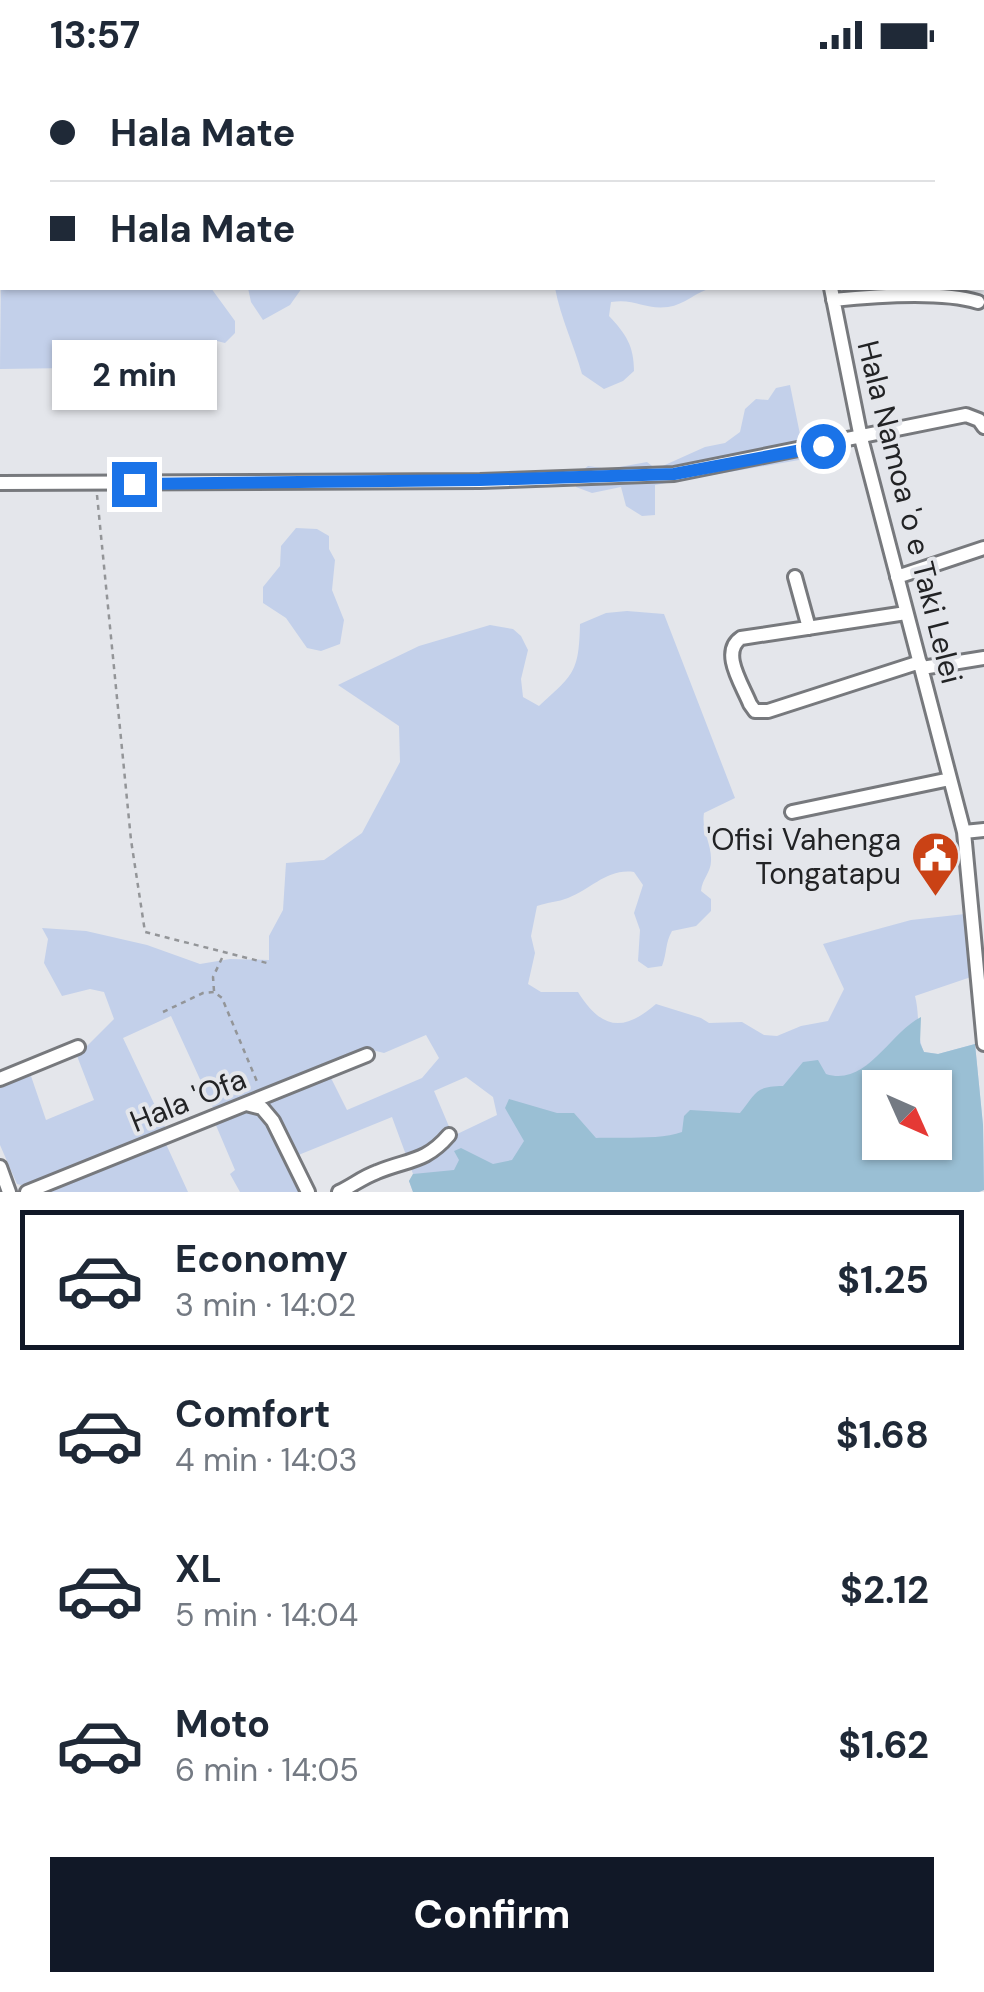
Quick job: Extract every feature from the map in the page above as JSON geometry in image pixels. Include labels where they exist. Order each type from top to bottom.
[{"type":"street","points":[[832,294],[937,292],[982,304]]},
{"type":"street","name":"Hala Namoa 'o e Taki Lelei","points":[[832,294],[860,438],[964,832],[980,961],[984,1044]]},
{"type":"street","points":[[0,483],[480,480],[674,474],[966,415],[982,421]]},
{"type":"street","points":[[897,577],[984,548]]},
{"type":"street","points":[[795,577],[809,628]]},
{"type":"street","points":[[906,613],[741,638],[730,652],[750,704],[755,711],[768,711],[921,665],[984,658]]},
{"type":"street","points":[[792,812],[950,779]]},
{"type":"street","points":[[964,832],[984,830]]},
{"type":"street","points":[[0,1079],[78,1047]]},
{"type":"street","name":"Hala 'Ofa","points":[[27,1192],[367,1055]]},
{"type":"street","points":[[251,1102],[273,1121],[308,1192]]},
{"type":"street","points":[[340,1192],[368,1175],[435,1152],[449,1135]]},
{"type":"street","points":[[0,1167],[9,1192]]},
{"type":"path","points":[[96,484],[130,840],[145,932],[267,963]]},
{"type":"path","points":[[214,992],[216,966],[225,954]]},
{"type":"path","points":[[162,1012],[203,993],[214,992],[222,998],[260,1090],[251,1102]]},
{"type":"shaded area","points":[[1,290],[212,290],[235,321],[235,333],[225,343],[213,340],[186,355],[164,350],[69,368],[0,369]]},
{"type":"shaded area","points":[[248,290],[301,290],[290,305],[263,320]]},
{"type":"shaded area","points":[[556,290],[707,290],[668,307],[611,302],[609,316],[628,341],[634,371],[604,389],[582,374]]},
{"type":"shaded area","points":[[790,385],[805,459],[655,485],[655,515],[642,516],[626,506],[621,487],[592,493],[576,487],[575,476],[588,466],[609,469],[647,462],[656,469],[705,447],[725,443],[740,432],[745,409],[756,399],[768,400],[776,388]]},
{"type":"shaded area","points":[[296,528],[317,529],[329,536],[329,549],[335,560],[332,590],[344,620],[340,644],[321,651],[307,648],[286,618],[263,603],[263,587],[280,566],[281,546]]},
{"type":"shaded area","points":[[606,613],[664,614],[735,798],[704,813],[711,861],[701,891],[711,899],[711,911],[696,926],[672,931],[662,966],[648,968],[638,961],[640,930],[634,913],[643,885],[634,872],[616,873],[568,898],[537,906],[531,936],[535,953],[528,984],[541,992],[578,992],[595,1014],[613,1023],[633,1020],[656,1004],[709,1023],[742,1022],[764,1035],[777,1036],[828,1021],[844,989],[823,944],[911,920],[965,914],[971,977],[915,996],[924,1052],[938,1054],[975,1044],[983,1125],[984,1190],[979,1192],[958,1077],[952,1078],[952,1070],[862,1070],[862,1160],[881,1160],[881,1192],[413,1192],[409,1181],[413,1174],[392,1117],[296,1156],[291,1139],[266,1101],[330,1076],[347,1110],[422,1078],[439,1058],[426,1035],[384,1053],[368,1049],[215,1112],[171,1016],[123,1038],[167,1131],[25,1186],[17,1184],[0,1145],[0,1086],[31,1076],[46,1120],[94,1100],[77,1056],[114,1019],[104,992],[90,989],[62,996],[44,963],[48,939],[42,928],[86,931],[147,945],[200,964],[230,959],[269,960],[269,936],[283,910],[286,863],[324,860],[362,833],[400,762],[399,726],[338,685],[419,646],[490,625],[513,629],[521,636],[528,650],[521,679],[523,697],[539,706],[572,672],[580,624]],"holes":[[[466,1077],[493,1097],[497,1115],[453,1136],[434,1091]]]},
{"type":"shaded area","points":[[921,1017],[920,1043],[924,1052],[938,1054],[975,1044],[983,1125],[984,1190],[413,1192],[409,1181],[413,1174],[454,1170],[459,1160],[454,1151],[461,1148],[493,1164],[512,1160],[524,1141],[505,1108],[509,1099],[557,1113],[574,1113],[596,1138],[673,1135],[682,1132],[684,1116],[690,1110],[740,1113],[761,1090],[783,1086],[803,1062],[818,1060],[826,1074],[841,1076],[854,1073]]},
{"type":"shaded area","points":[[248,1109],[275,1133],[303,1192],[240,1192],[230,1174],[235,1170],[215,1123]]},
{"type":"shaded area","points":[[166,1144],[188,1192],[41,1192]]},
{"type":"place","name":"'Ofisi Vahenga Tongatapu","points":[[936,898]]},
{"type":"route","points":[[134,484],[674,474],[823,446]]}]
